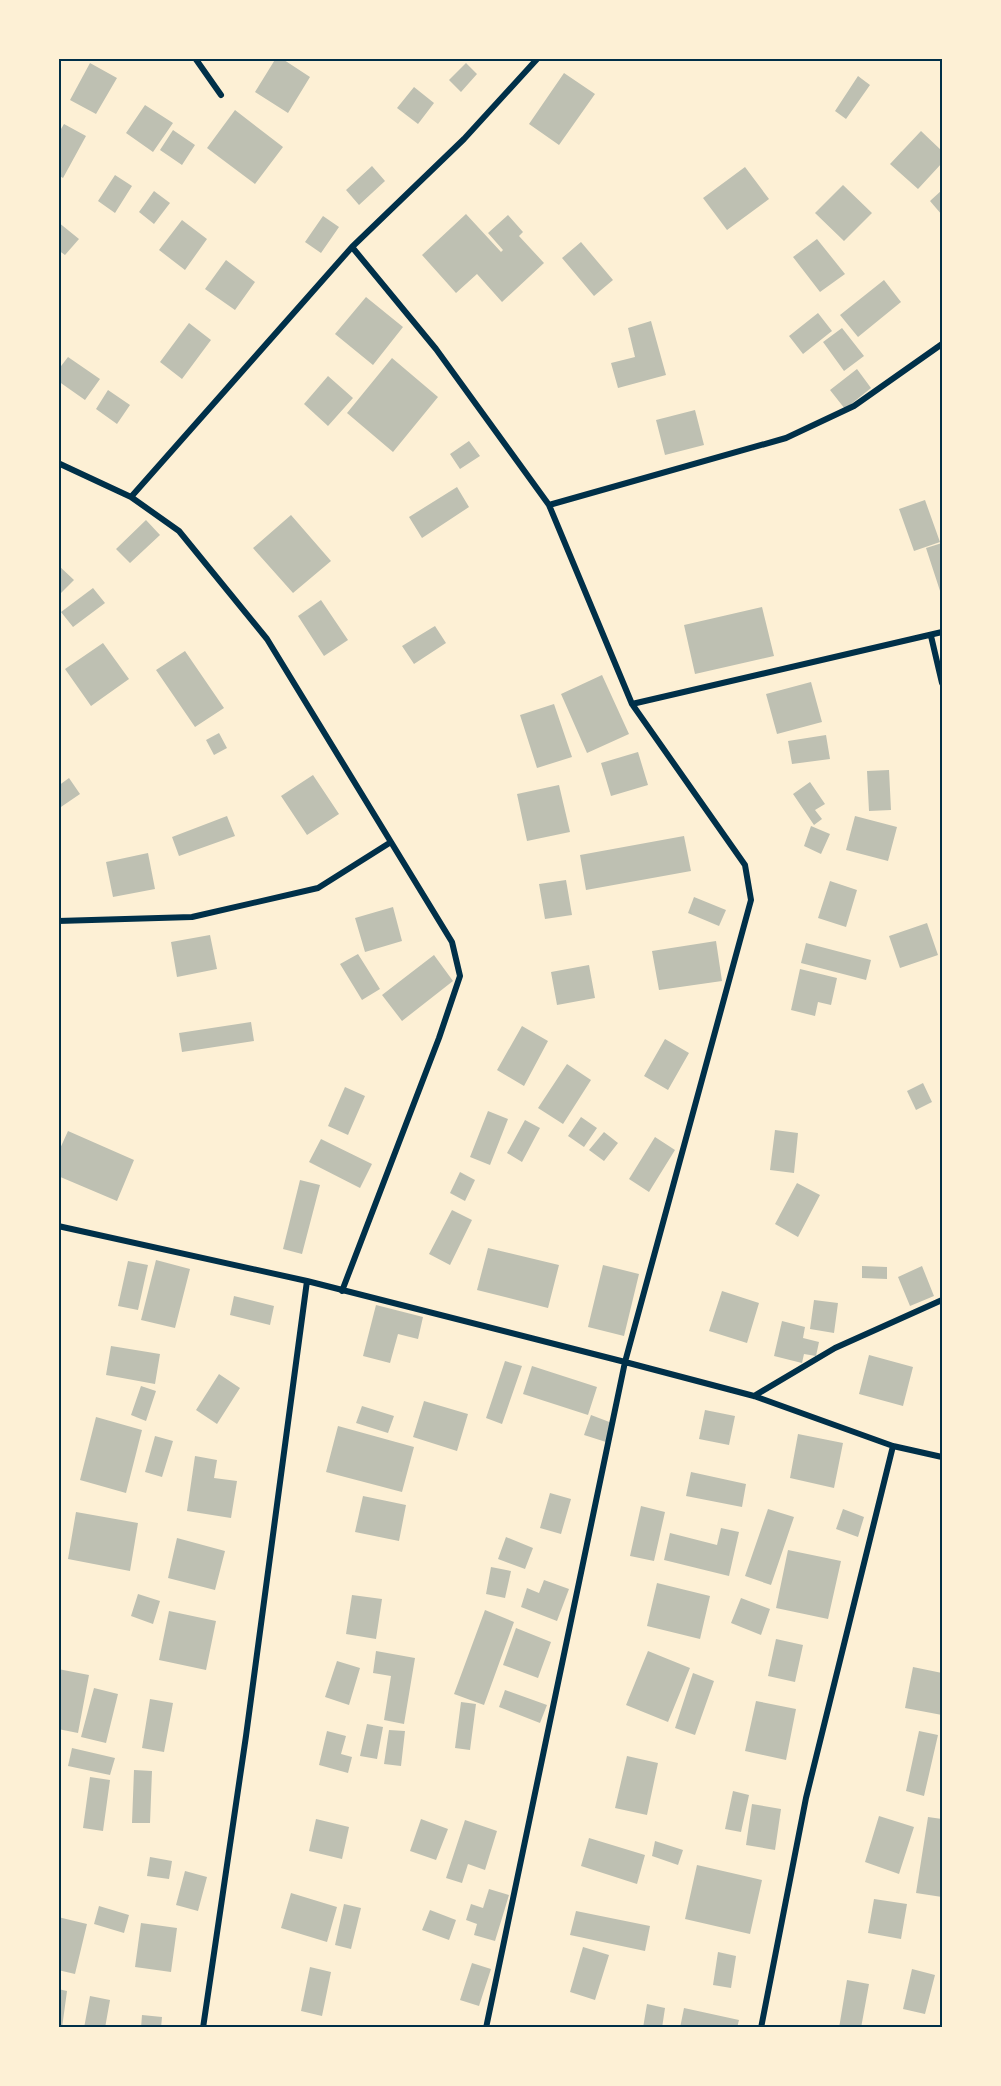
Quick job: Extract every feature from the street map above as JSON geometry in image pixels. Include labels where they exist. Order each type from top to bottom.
[{"type":"street","points":[[195,58],[220,95]]},
{"type":"street","points":[[131,497],[352,247],[464,139],[538,58]]},
{"type":"street","points":[[352,247],[436,349],[549,505],[632,704],[745,865],[751,900],[626,1362],[486,2028]]},
{"type":"street","points":[[549,505],[786,438],[854,406],[942,345]]},
{"type":"street","points":[[58,463],[131,497],[179,531],[267,639],[452,942],[460,976],[439,1038],[342,1291]]},
{"type":"street","points":[[632,704],[942,632]]},
{"type":"street","points":[[931,636],[942,683]]},
{"type":"street","points":[[58,921],[192,917],[318,888],[391,842]]},
{"type":"street","points":[[59,1226],[307,1281],[626,1362],[754,1396],[893,1446],[942,1457]]},
{"type":"street","points":[[203,2028],[307,1281]]},
{"type":"street","points":[[754,1396],[835,1348],[942,1300]]},
{"type":"street","points":[[761,2028],[806,1798],[893,1446]]},
{"type":"building","points":[[276,58],[281,58],[310,77],[288,113],[255,92]]},
{"type":"building","points":[[90,63],[117,78],[96,114],[70,100]]},
{"type":"building","points":[[466,63],[477,74],[461,92],[449,80]]},
{"type":"building","points":[[564,73],[595,94],[559,145],[529,124]]},
{"type":"building","points":[[858,76],[870,85],[846,119],[835,111]]},
{"type":"building","points":[[414,87],[434,103],[418,124],[397,108]]},
{"type":"building","points":[[145,105],[173,123],[153,152],[126,133]]},
{"type":"building","points":[[235,110],[283,147],[255,184],[207,148]]},
{"type":"building","points":[[64,124],[86,136],[63,178],[58,175],[58,134]]},
{"type":"building","points":[[173,130],[195,145],[182,165],[160,150]]},
{"type":"building","points":[[921,131],[942,151],[942,163],[918,189],[890,164]]},
{"type":"building","points":[[372,166],[385,181],[359,205],[346,190]]},
{"type":"building","points":[[745,167],[769,199],[727,230],[703,198]]},
{"type":"building","points":[[115,175],[132,186],[115,213],[98,201]]},
{"type":"building","points":[[843,185],[872,213],[844,241],[815,213]]},
{"type":"building","points":[[942,190],[942,215],[930,201]]},
{"type":"building","points":[[154,191],[170,203],[154,224],[139,212]]},
{"type":"building","points":[[466,214],[501,252],[503,250],[488,233],[508,215],[523,232],[519,236],[544,263],[502,302],[477,274],[456,293],[422,255]]},
{"type":"building","points":[[323,216],[339,227],[321,253],[305,242]]},
{"type":"building","points":[[182,220],[207,239],[185,270],[159,250]]},
{"type":"building","points":[[58,222],[79,239],[65,255],[58,250]]},
{"type":"building","points":[[817,239],[845,274],[820,292],[793,257]]},
{"type":"building","points":[[581,242],[613,280],[594,296],[562,258]]},
{"type":"building","points":[[226,260],[255,282],[235,310],[205,289]]},
{"type":"building","points":[[884,280],[901,302],[858,337],[840,315]]},
{"type":"building","points":[[366,297],[403,327],[373,365],[335,334]]},
{"type":"building","points":[[818,313],[832,331],[803,354],[789,336]]},
{"type":"building","points":[[651,321],[666,375],[618,388],[611,363],[635,357],[628,328]]},
{"type":"building","points":[[189,323],[211,340],[182,379],[160,362]]},
{"type":"building","points":[[842,328],[864,356],[844,371],[823,342]]},
{"type":"building","points":[[68,357],[100,379],[85,400],[58,381],[58,370]]},
{"type":"building","points":[[392,358],[438,397],[393,452],[347,413]]},
{"type":"building","points":[[857,369],[871,388],[845,409],[830,390]]},
{"type":"building","points":[[328,376],[353,398],[328,426],[304,404]]},
{"type":"building","points":[[108,390],[130,405],[117,424],[96,409]]},
{"type":"building","points":[[695,410],[704,445],[665,455],[656,420]]},
{"type":"building","points":[[469,441],[480,456],[460,469],[450,454]]},
{"type":"building","points":[[457,487],[469,507],[422,538],[409,517]]},
{"type":"building","points":[[925,500],[940,542],[914,551],[899,509]]},
{"type":"building","points":[[291,515],[331,561],[293,593],[253,548]]},
{"type":"building","points":[[146,520],[160,535],[130,563],[116,549]]},
{"type":"building","points":[[942,543],[942,597],[926,548]]},
{"type":"building","points":[[58,565],[74,580],[58,596]]},
{"type":"building","points":[[93,588],[105,603],[73,627],[61,612]]},
{"type":"building","points":[[321,600],[348,640],[324,656],[298,616]]},
{"type":"building","points":[[762,607],[774,656],[695,674],[684,625]]},
{"type":"building","points":[[435,626],[446,643],[414,664],[402,646]]},
{"type":"building","points":[[103,643],[129,679],[91,706],[65,669]]},
{"type":"building","points":[[185,651],[224,708],[195,727],[156,670]]},
{"type":"building","points":[[602,675],[629,734],[587,753],[561,694]]},
{"type":"building","points":[[811,682],[822,722],[777,734],[766,694]]},
{"type":"building","points":[[554,704],[572,757],[537,768],[520,715]]},
{"type":"building","points":[[219,733],[227,748],[214,755],[206,740]]},
{"type":"building","points":[[826,735],[830,759],[792,764],[788,741]]},
{"type":"building","points":[[638,752],[648,785],[611,796],[601,763]]},
{"type":"building","points":[[889,770],[891,810],[869,811],[867,771]]},
{"type":"building","points":[[313,775],[339,814],[307,835],[281,796]]},
{"type":"building","points":[[69,778],[80,794],[58,809],[58,786]]},
{"type":"building","points":[[810,782],[825,804],[815,810],[822,819],[814,825],[793,794]]},
{"type":"building","points":[[559,785],[570,832],[527,841],[517,794]]},
{"type":"building","points":[[227,816],[235,836],[179,856],[172,837]]},
{"type":"building","points":[[855,816],[897,827],[888,861],[846,850]]},
{"type":"building","points":[[811,826],[830,834],[821,854],[804,846]]},
{"type":"building","points":[[684,836],[691,871],[586,890],[580,855]]},
{"type":"building","points":[[148,853],[155,889],[113,897],[106,862]]},
{"type":"building","points":[[566,880],[572,915],[545,919],[539,884]]},
{"type":"building","points":[[830,881],[857,890],[846,927],[818,918]]},
{"type":"building","points":[[694,897],[726,910],[719,926],[688,913]]},
{"type":"building","points":[[393,907],[402,941],[365,952],[355,918]]},
{"type":"building","points":[[927,923],[938,955],[900,968],[889,936]]},
{"type":"building","points":[[210,935],[217,969],[177,977],[171,942]]},
{"type":"building","points":[[716,941],[722,981],[659,990],[652,951]]},
{"type":"building","points":[[806,943],[871,960],[866,980],[801,963]]},
{"type":"building","points":[[358,954],[380,989],[362,1000],[340,964]]},
{"type":"building","points":[[434,955],[453,981],[402,1021],[382,995]]},
{"type":"building","points":[[589,965],[595,998],[557,1005],[551,972]]},
{"type":"building","points":[[800,969],[837,978],[831,1005],[818,1002],[815,1016],[791,1010]]},
{"type":"building","points":[[251,1022],[254,1041],[182,1052],[179,1033]]},
{"type":"building","points":[[522,1026],[548,1041],[524,1086],[497,1070]]},
{"type":"building","points":[[665,1039],[689,1053],[668,1090],[644,1076]]},
{"type":"building","points":[[567,1064],[591,1080],[563,1124],[538,1108]]},
{"type":"building","points":[[923,1083],[932,1102],[916,1110],[907,1091]]},
{"type":"building","points":[[345,1087],[365,1096],[348,1135],[328,1126]]},
{"type":"building","points":[[488,1111],[508,1119],[490,1165],[470,1157]]},
{"type":"building","points":[[581,1117],[597,1128],[584,1147],[568,1136]]},
{"type":"building","points":[[525,1120],[540,1128],[522,1162],[507,1153]]},
{"type":"building","points":[[775,1130],[798,1133],[794,1173],[770,1170]]},
{"type":"building","points":[[68,1131],[134,1160],[117,1201],[58,1176],[58,1153]]},
{"type":"building","points":[[604,1132],[618,1143],[604,1161],[589,1150]]},
{"type":"building","points":[[655,1137],[675,1150],[649,1192],[629,1179]]},
{"type":"building","points":[[321,1139],[372,1164],[360,1188],[309,1162]]},
{"type":"building","points":[[460,1172],[475,1180],[465,1201],[450,1193]]},
{"type":"building","points":[[300,1180],[320,1185],[302,1254],[283,1249]]},
{"type":"building","points":[[797,1183],[820,1195],[798,1237],[775,1224]]},
{"type":"building","points":[[452,1210],[472,1220],[450,1265],[429,1254]]},
{"type":"building","points":[[488,1248],[559,1265],[548,1308],[477,1290]]},
{"type":"building","points":[[156,1260],[190,1269],[175,1328],[141,1320]]},
{"type":"building","points":[[128,1261],[148,1265],[138,1310],[118,1306]]},
{"type":"building","points":[[603,1265],[639,1274],[624,1336],[588,1327]]},
{"type":"building","points":[[862,1266],[887,1267],[887,1279],[862,1278]]},
{"type":"building","points":[[922,1266],[934,1296],[910,1306],[898,1277]]},
{"type":"building","points":[[722,1291],[759,1303],[747,1343],[709,1331]]},
{"type":"building","points":[[234,1296],[274,1306],[270,1325],[230,1315]]},
{"type":"building","points":[[814,1300],[838,1303],[834,1333],[810,1329]]},
{"type":"building","points":[[376,1305],[423,1317],[418,1339],[398,1334],[390,1363],[363,1356]]},
{"type":"building","points":[[782,1321],[805,1327],[803,1338],[819,1342],[816,1356],[804,1354],[802,1363],[774,1356]]},
{"type":"building","points":[[111,1346],[160,1354],[155,1384],[106,1375]]},
{"type":"building","points":[[869,1355],[913,1367],[903,1406],[859,1394]]},
{"type":"building","points":[[505,1361],[522,1366],[502,1424],[486,1418]]},
{"type":"building","points":[[532,1366],[597,1387],[588,1415],[523,1394]]},
{"type":"building","points":[[219,1374],[240,1388],[217,1424],[196,1410]]},
{"type":"building","points":[[141,1386],[156,1391],[146,1421],[131,1415]]},
{"type":"building","points":[[424,1401],[468,1414],[457,1451],[413,1437]]},
{"type":"building","points":[[362,1406],[394,1416],[388,1433],[356,1423]]},
{"type":"building","points":[[705,1410],[735,1416],[729,1445],[699,1439]]},
{"type":"building","points":[[591,1415],[612,1423],[606,1442],[584,1435]]},
{"type":"building","points":[[96,1417],[142,1430],[126,1493],[80,1480]]},
{"type":"building","points":[[338,1426],[414,1447],[402,1492],[326,1472]]},
{"type":"building","points":[[798,1434],[843,1443],[834,1488],[790,1478]]},
{"type":"building","points":[[155,1436],[173,1441],[162,1477],[145,1472]]},
{"type":"building","points":[[195,1456],[217,1460],[214,1478],[237,1481],[231,1518],[187,1511]]},
{"type":"building","points":[[691,1472],[746,1484],[742,1507],[686,1496]]},
{"type":"building","points":[[550,1493],[571,1499],[561,1534],[540,1528]]},
{"type":"building","points":[[363,1496],[406,1505],[399,1541],[355,1532]]},
{"type":"building","points":[[641,1506],[665,1512],[654,1561],[630,1556]]},
{"type":"building","points":[[768,1509],[794,1517],[771,1585],[745,1576]]},
{"type":"building","points":[[843,1509],[864,1517],[858,1537],[836,1529]]},
{"type":"building","points":[[76,1512],[138,1523],[130,1571],[68,1559]]},
{"type":"building","points":[[721,1528],[739,1532],[729,1576],[664,1560],[670,1533],[717,1545]]},
{"type":"building","points":[[506,1537],[533,1548],[525,1569],[498,1559]]},
{"type":"building","points":[[177,1538],[225,1551],[215,1590],[168,1578]]},
{"type":"building","points":[[788,1550],[841,1561],[828,1619],[776,1608]]},
{"type":"building","points":[[491,1567],[511,1571],[505,1598],[486,1594]]},
{"type":"building","points":[[544,1580],[569,1589],[557,1621],[521,1607],[527,1588],[539,1593]]},
{"type":"building","points":[[657,1583],[710,1596],[700,1639],[647,1626]]},
{"type":"building","points":[[138,1594],[160,1601],[153,1624],[131,1616]]},
{"type":"building","points":[[352,1595],[382,1599],[376,1639],[346,1634]]},
{"type":"building","points":[[741,1598],[770,1609],[761,1635],[731,1623]]},
{"type":"building","points":[[485,1610],[514,1622],[484,1705],[454,1694]]},
{"type":"building","points":[[169,1611],[216,1621],[206,1670],[159,1660]]},
{"type":"building","points":[[516,1628],[551,1642],[538,1678],[503,1665]]},
{"type":"building","points":[[776,1639],[803,1645],[795,1682],[768,1676]]},
{"type":"building","points":[[376,1651],[415,1658],[404,1724],[384,1720],[391,1676],[373,1673]]},
{"type":"building","points":[[648,1651],[690,1668],[668,1722],[626,1705]]},
{"type":"building","points":[[337,1661],[360,1668],[349,1705],[325,1697]]},
{"type":"building","points":[[913,1667],[942,1673],[942,1715],[905,1708]]},
{"type":"building","points":[[58,1669],[89,1675],[78,1733],[58,1729]]},
{"type":"building","points":[[693,1673],[714,1681],[695,1735],[675,1728]]},
{"type":"building","points":[[94,1688],[118,1694],[106,1743],[81,1737]]},
{"type":"building","points":[[505,1690],[547,1705],[540,1723],[499,1707]]},
{"type":"building","points":[[150,1699],[173,1703],[164,1752],[142,1748]]},
{"type":"building","points":[[756,1701],[796,1709],[786,1760],[745,1751]]},
{"type":"building","points":[[461,1702],[476,1704],[470,1750],[455,1748]]},
{"type":"building","points":[[367,1724],[383,1727],[377,1759],[360,1756]]},
{"type":"building","points":[[389,1730],[405,1731],[401,1766],[384,1764]]},
{"type":"building","points":[[327,1731],[346,1736],[341,1754],[352,1757],[348,1773],[319,1765]]},
{"type":"building","points":[[919,1731],[938,1735],[924,1796],[906,1791]]},
{"type":"building","points":[[72,1748],[115,1758],[110,1775],[68,1766]]},
{"type":"building","points":[[627,1756],[658,1763],[647,1815],[615,1808]]},
{"type":"building","points":[[134,1770],[152,1771],[150,1823],[132,1823]]},
{"type":"building","points":[[90,1777],[110,1780],[103,1831],[83,1828]]},
{"type":"building","points":[[733,1791],[749,1795],[741,1832],[725,1829]]},
{"type":"building","points":[[752,1804],[781,1809],[775,1850],[746,1845]]},
{"type":"building","points":[[879,1816],[914,1827],[899,1874],[865,1862]]},
{"type":"building","points":[[928,1817],[942,1819],[942,1897],[916,1893]]},
{"type":"building","points":[[316,1819],[349,1827],[342,1859],[309,1851]]},
{"type":"building","points":[[421,1819],[448,1829],[436,1860],[410,1851]]},
{"type":"building","points":[[465,1820],[497,1831],[485,1870],[468,1864],[462,1883],[446,1878]]},
{"type":"building","points":[[589,1838],[645,1855],[637,1884],[581,1866]]},
{"type":"building","points":[[655,1841],[683,1850],[678,1865],[652,1856]]},
{"type":"building","points":[[150,1857],[172,1861],[169,1879],[147,1876]]},
{"type":"building","points":[[697,1865],[762,1880],[750,1934],[685,1919]]},
{"type":"building","points":[[185,1871],[207,1877],[198,1911],[176,1905]]},
{"type":"building","points":[[489,1889],[509,1895],[495,1941],[474,1935],[477,1924],[466,1920],[471,1904],[483,1908]]},
{"type":"building","points":[[291,1893],[337,1907],[327,1942],[281,1928]]},
{"type":"building","points":[[874,1899],[907,1904],[901,1939],[868,1933]]},
{"type":"building","points":[[344,1904],[361,1908],[351,1949],[335,1945]]},
{"type":"building","points":[[99,1906],[129,1915],[124,1933],[94,1924]]},
{"type":"building","points":[[430,1910],[456,1920],[449,1940],[422,1930]]},
{"type":"building","points":[[576,1911],[650,1926],[645,1951],[570,1935]]},
{"type":"building","points":[[58,1917],[87,1924],[75,1974],[58,1970]]},
{"type":"building","points":[[141,1923],[177,1928],[171,1972],[135,1967]]},
{"type":"building","points":[[583,1947],[609,1955],[595,2000],[570,1992]]},
{"type":"building","points":[[718,1952],[736,1956],[731,1988],[713,1985]]},
{"type":"building","points":[[472,1963],[491,1969],[479,2006],[460,2000]]},
{"type":"building","points":[[310,1967],[331,1972],[322,2016],[301,2011]]},
{"type":"building","points":[[912,1969],[935,1975],[925,2014],[903,2009]]},
{"type":"building","points":[[847,1980],[869,1984],[861,2028],[839,2028]]},
{"type":"building","points":[[58,1989],[67,1991],[62,2028],[58,2028]]},
{"type":"building","points":[[90,1996],[110,2000],[105,2028],[84,2028]]},
{"type":"building","points":[[647,2004],[665,2008],[662,2028],[643,2028]]},
{"type":"building","points":[[684,2008],[739,2020],[737,2028],[680,2028]]},
{"type":"building","points":[[142,2015],[162,2017],[161,2028],[141,2028]]}]
